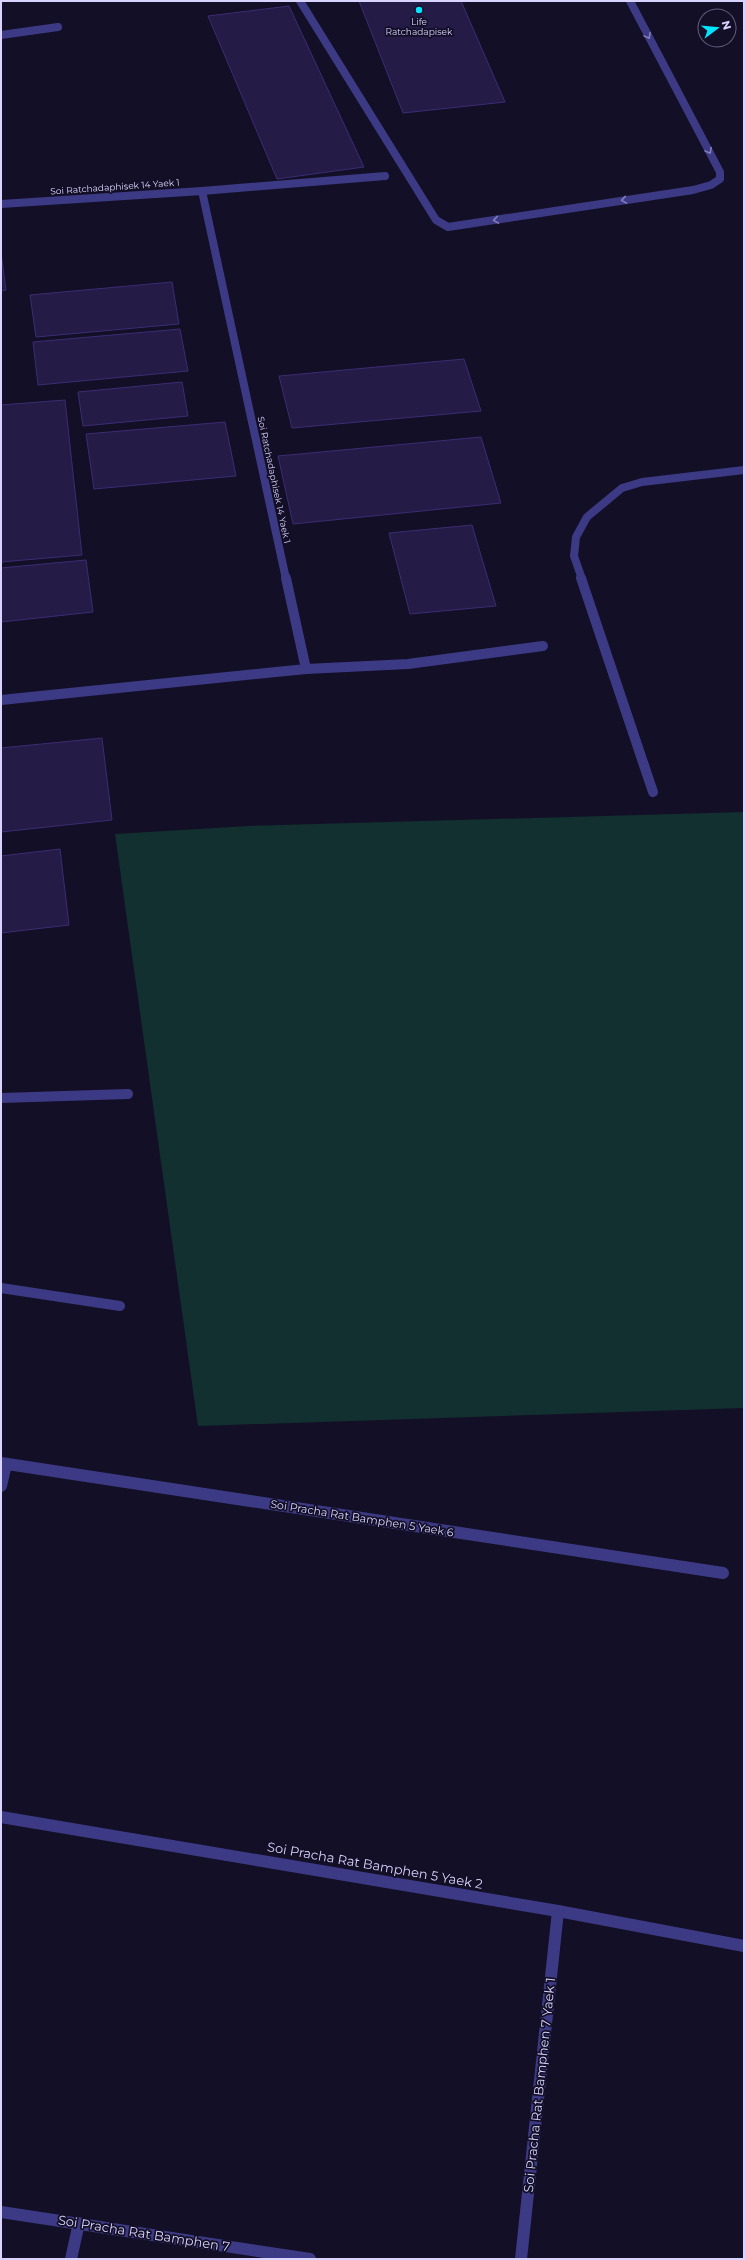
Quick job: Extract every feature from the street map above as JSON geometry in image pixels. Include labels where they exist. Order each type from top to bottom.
[{"type":"street","points":[[300,1],[436,220],[448,227],[693,190],[711,185],[720,179],[720,172],[630,1]]},
{"type":"street","points":[[1,35],[58,27]]},
{"type":"street","points":[[202,191],[385,176]]},
{"type":"street","name":"Soi Ratchadaphisek 14 Yaek 1","points":[[1,204],[202,191],[306,670]]},
{"type":"street","points":[[653,792],[574,556],[576,537],[587,517],[622,488],[642,482],[744,470]]},
{"type":"street","points":[[1,700],[306,670],[408,664],[543,646]]},
{"type":"street","points":[[1,1098],[128,1094]]},
{"type":"street","points":[[1,1288],[120,1306]]},
{"type":"street","points":[[1,1486],[4,1464]]},
{"type":"street","name":"Soi Pracha Rat Bamphen 5 Yaek 6","points":[[4,1464],[723,1573]]},
{"type":"street","name":"Soi Pracha Rat Bamphen 5 Yaek 2","points":[[1,1817],[558,1911],[744,1946]]},
{"type":"street","name":"Soi Pracha Rat Bamphen 7 Yaek 1","points":[[520,2259],[558,1911]]},
{"type":"street","name":"Soi Pracha Rat Bamphen 7","points":[[1,2212],[310,2259]]},
{"type":"street","points":[[71,2259],[79,2223]]},
{"type":"green space","points":[[744,812],[744,1408],[198,1426],[115,834],[248,826]]},
{"type":"building","points":[[359,1],[461,1],[505,102],[403,113]]},
{"type":"building","points":[[289,6],[364,167],[277,179],[208,16]]},
{"type":"building","points":[[1,253],[6,290],[1,291]]},
{"type":"building","points":[[172,282],[179,324],[36,337],[30,295]]},
{"type":"building","points":[[180,329],[188,371],[38,385],[33,342]]},
{"type":"building","points":[[464,359],[481,411],[292,428],[279,376]]},
{"type":"building","points":[[182,382],[188,416],[83,426],[78,392]]},
{"type":"building","points":[[65,400],[82,555],[1,562],[1,405]]},
{"type":"building","points":[[225,422],[236,476],[94,489],[86,434]]},
{"type":"building","points":[[481,437],[501,503],[293,524],[278,456]]},
{"type":"building","points":[[472,525],[496,606],[410,614],[389,533]]},
{"type":"building","points":[[86,560],[93,612],[1,622],[1,568]]},
{"type":"building","points":[[102,738],[112,820],[1,832],[1,748]]},
{"type":"building","points":[[60,849],[69,925],[1,933],[1,856]]},
{"type":"place","name":"Life Ratchadapisek","points":[[419,10]]}]
